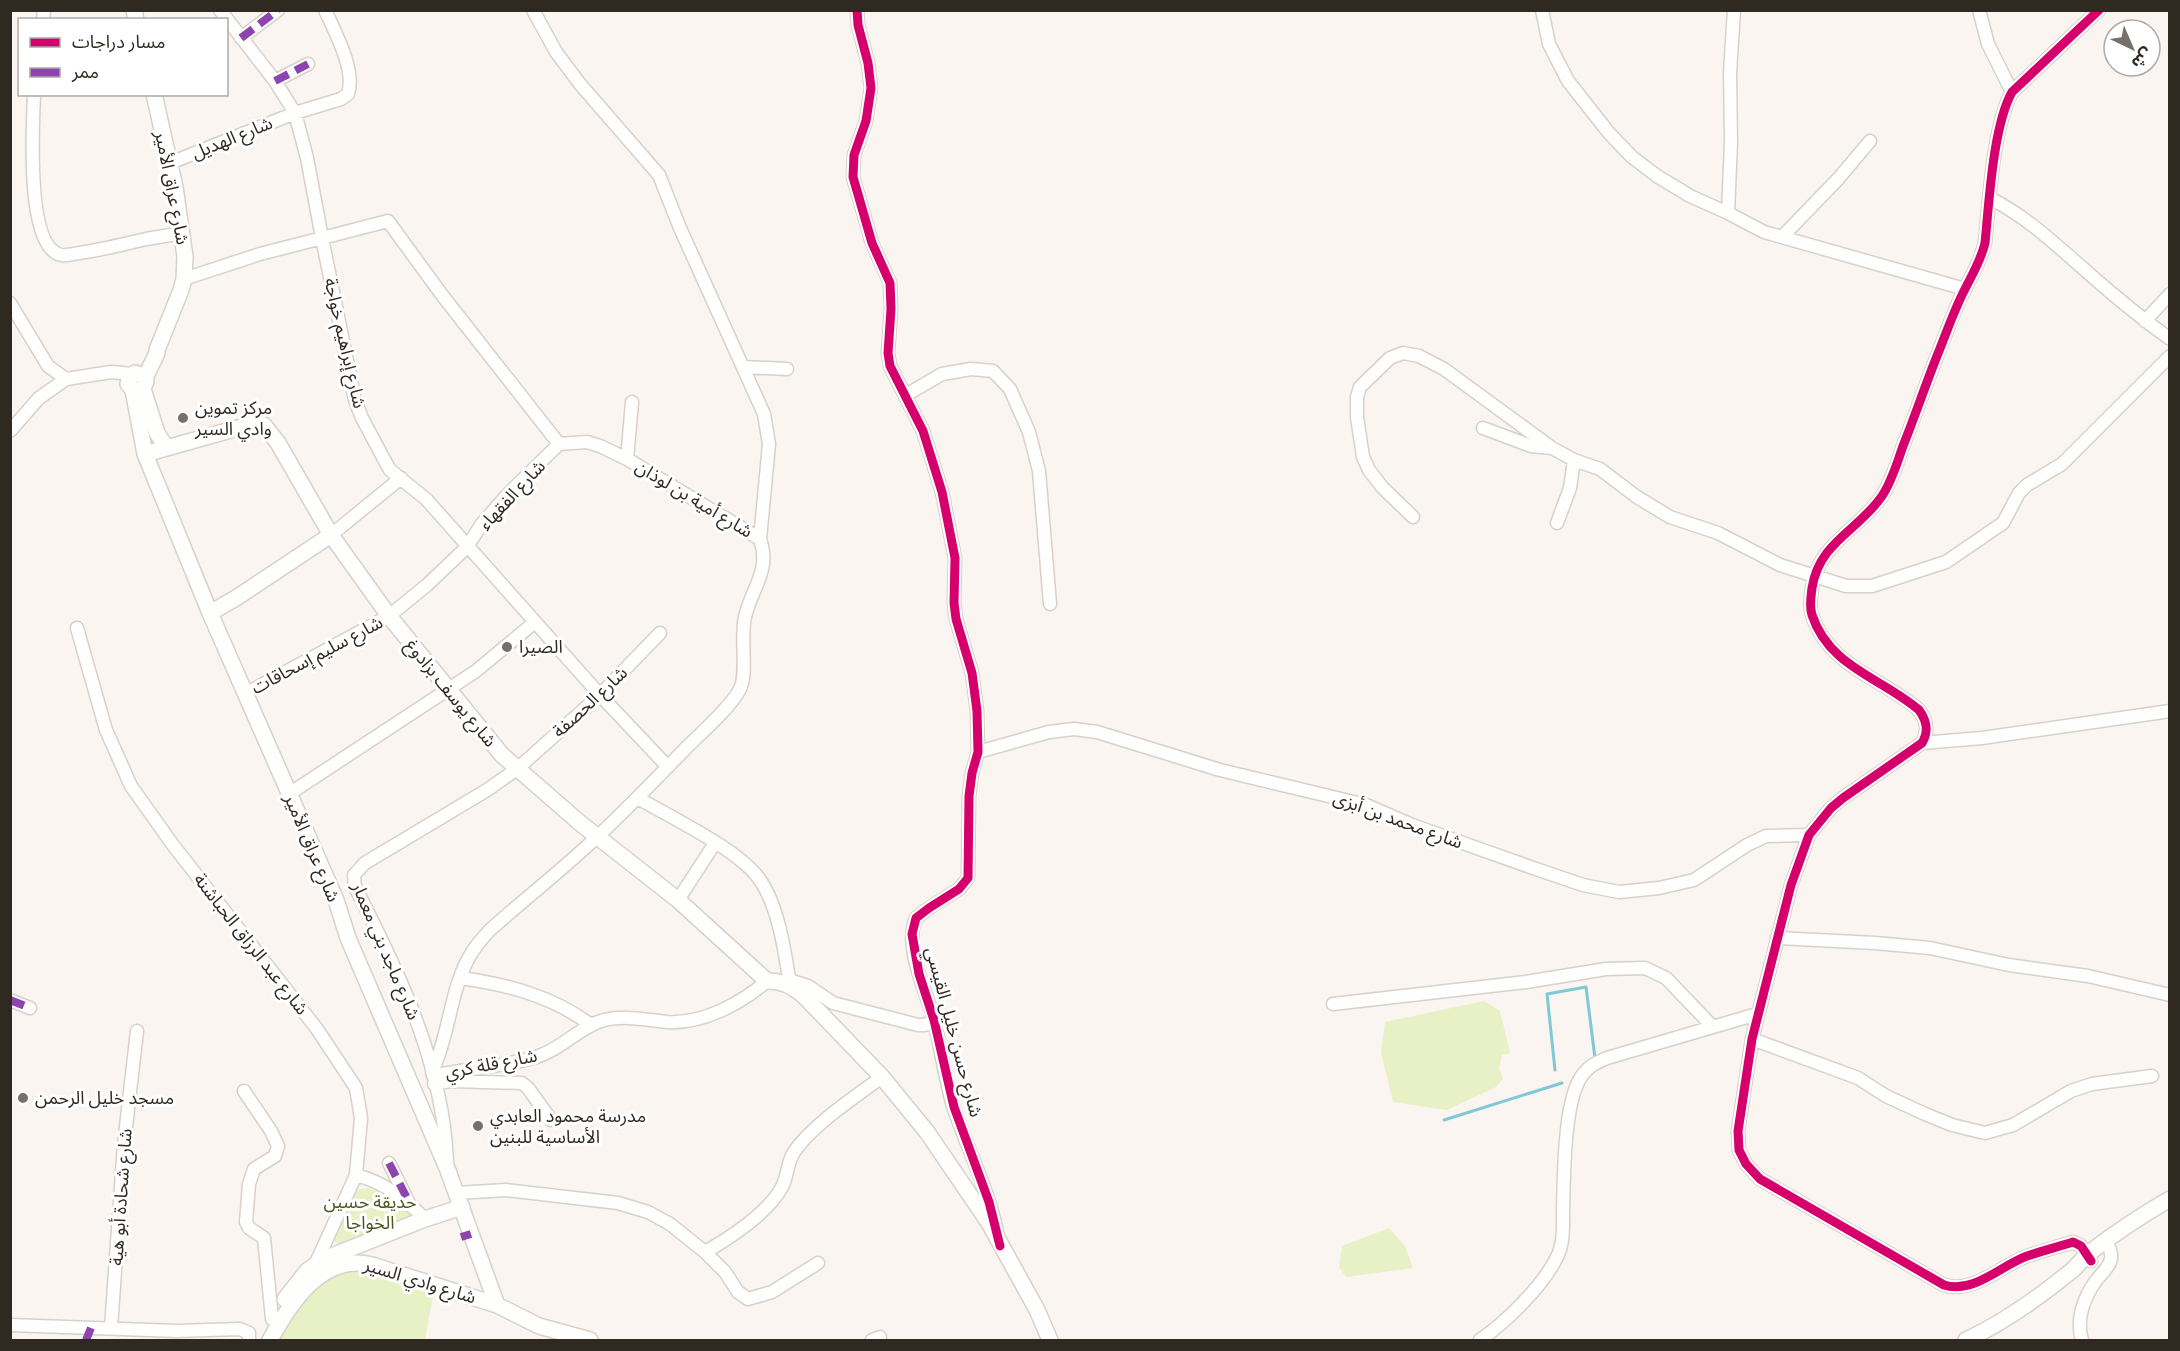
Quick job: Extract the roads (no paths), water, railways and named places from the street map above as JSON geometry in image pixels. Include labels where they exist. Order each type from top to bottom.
[{"type":"main road","name":"شارع عراق الأمير","points":[[154,96],[183,233],[184,279],[156,350],[157,353],[137,382],[145,454],[210,613],[447,1168],[459,1200],[466,1236],[497,1305]]},
{"type":"main road","points":[[137,382],[157,433],[166,447],[145,454]]},
{"type":"main road","name":"شارع يوسف بزادوغ","points":[[166,447],[261,423],[278,443],[330,535],[389,616],[485,736],[517,769],[597,837],[678,900],[767,981]]},
{"type":"main road","points":[[210,613],[330,535]]},
{"type":"main road","points":[[767,981],[790,983]]},
{"type":"main road","name":"شارع حسن خليل القيسي","points":[[790,983],[818,1009],[912,1112],[989,1223],[1037,1310],[1050,1341]]},
{"type":"main road","points":[[1966,1341],[2013,1314],[2089,1258],[2143,1214],[2169,1199]]},
{"type":"main road","name":"شارع وادي السير","points":[[259,1341],[292,1288],[315,1265],[425,1218],[459,1200]]},
{"type":"main road","points":[[2108,1243],[2169,1205]]},
{"type":"main road","points":[[368,1241],[365,1253],[372,1264]]},
{"type":"main road","name":"شارع وادي السير","points":[[270,1341],[295,1301],[318,1278],[333,1268],[346,1263],[358,1262],[372,1264],[497,1305],[539,1326],[590,1341]]},
{"type":"street","points":[[241,38],[278,10]]},
{"type":"street","name":"شارع الهديل","points":[[170,163],[295,113],[341,99],[348,94],[349,76],[341,45],[325,10]]},
{"type":"street","points":[[533,10],[556,52],[579,84],[659,175],[680,228],[764,414],[768,429],[768,458],[760,539]]},
{"type":"street","name":"شارع حسن خليل القيسي","points":[[857,10],[871,88],[866,121],[854,155],[853,177],[872,243],[890,283],[890,366],[929,446],[950,529],[955,558],[956,620],[975,688],[978,752],[969,796],[968,878],[959,890],[917,917],[913,926],[916,964],[934,1020],[954,1107],[989,1202],[1000,1246]]},
{"type":"street","points":[[1542,10],[1549,44],[1568,81],[1609,133],[1632,157],[1657,176],[1690,196],[1764,232],[1965,289]]},
{"type":"street","points":[[1728,213],[1731,142],[1730,73],[1734,10]]},
{"type":"street","points":[[1979,10],[1988,45],[2012,92]]},
{"type":"street","points":[[1922,743],[1927,732],[1924,717],[1919,710],[1842,659],[1818,628],[1810,608],[1814,576],[1827,550],[1863,518],[1883,495],[1936,358],[1965,289],[1981,259],[2001,118],[2012,92],[2099,10]]},
{"type":"street","name":"شارع إبراهيم خواجة","points":[[228,21],[275,81],[295,113],[307,158],[355,400],[390,470],[417,490],[600,695],[668,767]]},
{"type":"street","points":[[275,81],[308,64]]},
{"type":"street","points":[[34,96],[33,169],[36,203],[45,241],[54,251],[63,255],[113,248],[146,239],[183,233]]},
{"type":"street","points":[[1782,237],[1838,179],[1870,141]]},
{"type":"street","points":[[1990,198],[2015,211],[2031,223],[2169,339]]},
{"type":"street","points":[[184,279],[260,254],[388,221],[559,444]]},
{"type":"street","points":[[2145,321],[2169,294]]},
{"type":"street","points":[[10,303],[48,366],[66,379]]},
{"type":"street","points":[[1413,517],[1382,487],[1369,470],[1363,457],[1358,428],[1357,397],[1360,387],[1390,358],[1403,353],[1426,359],[1552,448],[1574,460],[1599,469],[1637,497],[1670,517],[1718,533],[1780,565],[1846,586],[1872,586],[1946,562],[2003,523],[2019,493],[2027,485],[2062,464],[2169,356]]},
{"type":"street","points":[[743,368],[787,369]]},
{"type":"street","points":[[906,395],[942,374],[971,369],[993,372],[1010,389],[1029,432],[1039,471],[1050,604]]},
{"type":"street","points":[[10,431],[39,398],[66,379],[117,372],[137,382]]},
{"type":"street","points":[[627,459],[632,402]]},
{"type":"street","points":[[1483,428],[1531,446],[1552,448]]},
{"type":"street","name":"شارع أمية بن لوذان","points":[[433,1077],[461,978],[472,951],[491,929],[597,837],[638,798],[740,690],[743,679],[743,627],[764,562],[764,550],[760,539],[627,459],[594,444],[578,442],[559,444]]},
{"type":"street","name":"شارع الفقهاء","points":[[389,616],[427,585],[467,547],[507,495],[559,444]]},
{"type":"street","points":[[1557,523],[1569,488],[1574,460]]},
{"type":"street","points":[[330,535],[400,478]]},
{"type":"street","name":"شارع سليم إسحاقات","points":[[245,694],[389,616]]},
{"type":"street","points":[[289,794],[484,665],[535,622]]},
{"type":"street","name":"شارع عبد الرزاق الحباشنة","points":[[77,628],[106,730],[131,786],[173,845],[317,1029],[352,1080],[358,1096],[361,1118],[356,1175],[315,1265]]},
{"type":"street","name":"شارع الحصفة","points":[[517,769],[600,695],[660,633]]},
{"type":"street","points":[[2089,1258],[2081,1246],[2073,1242],[2025,1257],[1970,1286],[1951,1288],[1933,1281],[1760,1179],[1741,1156],[1738,1143],[1740,1117],[1757,1014],[1797,867],[1809,835],[1831,808],[1922,743],[1982,738],[2169,711]]},
{"type":"street","name":"شارع محمد بن أبزى","points":[[978,752],[1049,732],[1074,729],[1097,732],[1220,770],[1366,805],[1412,825],[1583,885],[1619,892],[1659,888],[1694,880],[1747,845],[1766,836],[1809,835]]},
{"type":"street","name":"شارع ماجد بني معمار","points":[[433,1077],[403,987],[355,887],[354,875],[365,863],[487,790],[517,769]]},
{"type":"street","points":[[638,798],[715,843],[750,868],[764,886],[778,924],[790,983],[808,986],[830,1002],[843,1006],[918,1025],[925,1025],[934,1020]]},
{"type":"street","points":[[678,900],[715,843]]},
{"type":"street","points":[[1777,938],[1930,948],[2009,965],[2088,976],[2169,995]]},
{"type":"street","points":[[1333,1004],[1635,967],[1654,971],[1666,978],[1712,1026]]},
{"type":"street","points":[[461,978],[511,987],[543,997],[569,1009],[591,1025]]},
{"type":"street","name":"شارع قلة كري","points":[[447,1168],[446,1139],[433,1077],[537,1057],[591,1025],[608,1020],[625,1017],[670,1022],[697,1018],[743,999],[767,981]]},
{"type":"street","points":[[10,1000],[30,1008]]},
{"type":"street","points":[[1480,1341],[1499,1327],[1518,1307],[1539,1284],[1558,1257],[1562,1238],[1566,1137],[1577,1086],[1585,1071],[1607,1058],[1757,1014]]},
{"type":"street","name":"شارع شحادة أبو هية","points":[[111,1328],[124,1144],[137,1030]]},
{"type":"street","points":[[1752,1039],[1858,1078],[1886,1096],[1952,1125],[1985,1133],[2013,1125],[2071,1091],[2092,1084],[2152,1076]]},
{"type":"street","points":[[433,1077],[444,1081],[522,1083],[550,1120]]},
{"type":"street","points":[[705,1252],[729,1237],[763,1209],[782,1186],[793,1154],[799,1146],[843,1106],[882,1077]]},
{"type":"street","points":[[244,1091],[271,1131],[278,1146],[275,1156],[257,1166],[251,1175],[245,1218],[249,1228],[261,1234],[264,1240],[272,1319]]},
{"type":"street","points":[[389,1163],[409,1202]]},
{"type":"street","points":[[356,1175],[384,1186],[409,1202],[425,1218]]},
{"type":"street","points":[[459,1200],[506,1190],[635,1207],[661,1218],[705,1252],[725,1272],[738,1292],[748,1299],[771,1292],[818,1263]]},
{"type":"street","points":[[2082,1341],[2079,1316],[2094,1284],[2107,1267],[2110,1259],[2108,1243]]},
{"type":"street","points":[[10,1325],[177,1331],[240,1329],[249,1333],[249,1341]]},
{"type":"street","points":[[86,1341],[91,1328]]},
{"type":"waterway","points":[[1555,1070],[1547,994],[1586,987],[1595,1058]]},
{"type":"waterway","points":[[1444,1120],[1562,1083]]},
{"type":"place","name":"مركز تموين وادي السير","points":[[183,418]]},
{"type":"place","name":"الصيرا","points":[[507,647]]},
{"type":"place","name":"مسجد خليل الرحمن","points":[[23,1098]]},
{"type":"place","name":"مدرسة محمود العابدي الأساسية للبنين","points":[[478,1126]]},
{"type":"park label","name":"حديقة حسين الخواجا","points":[[370,1212]]}]
